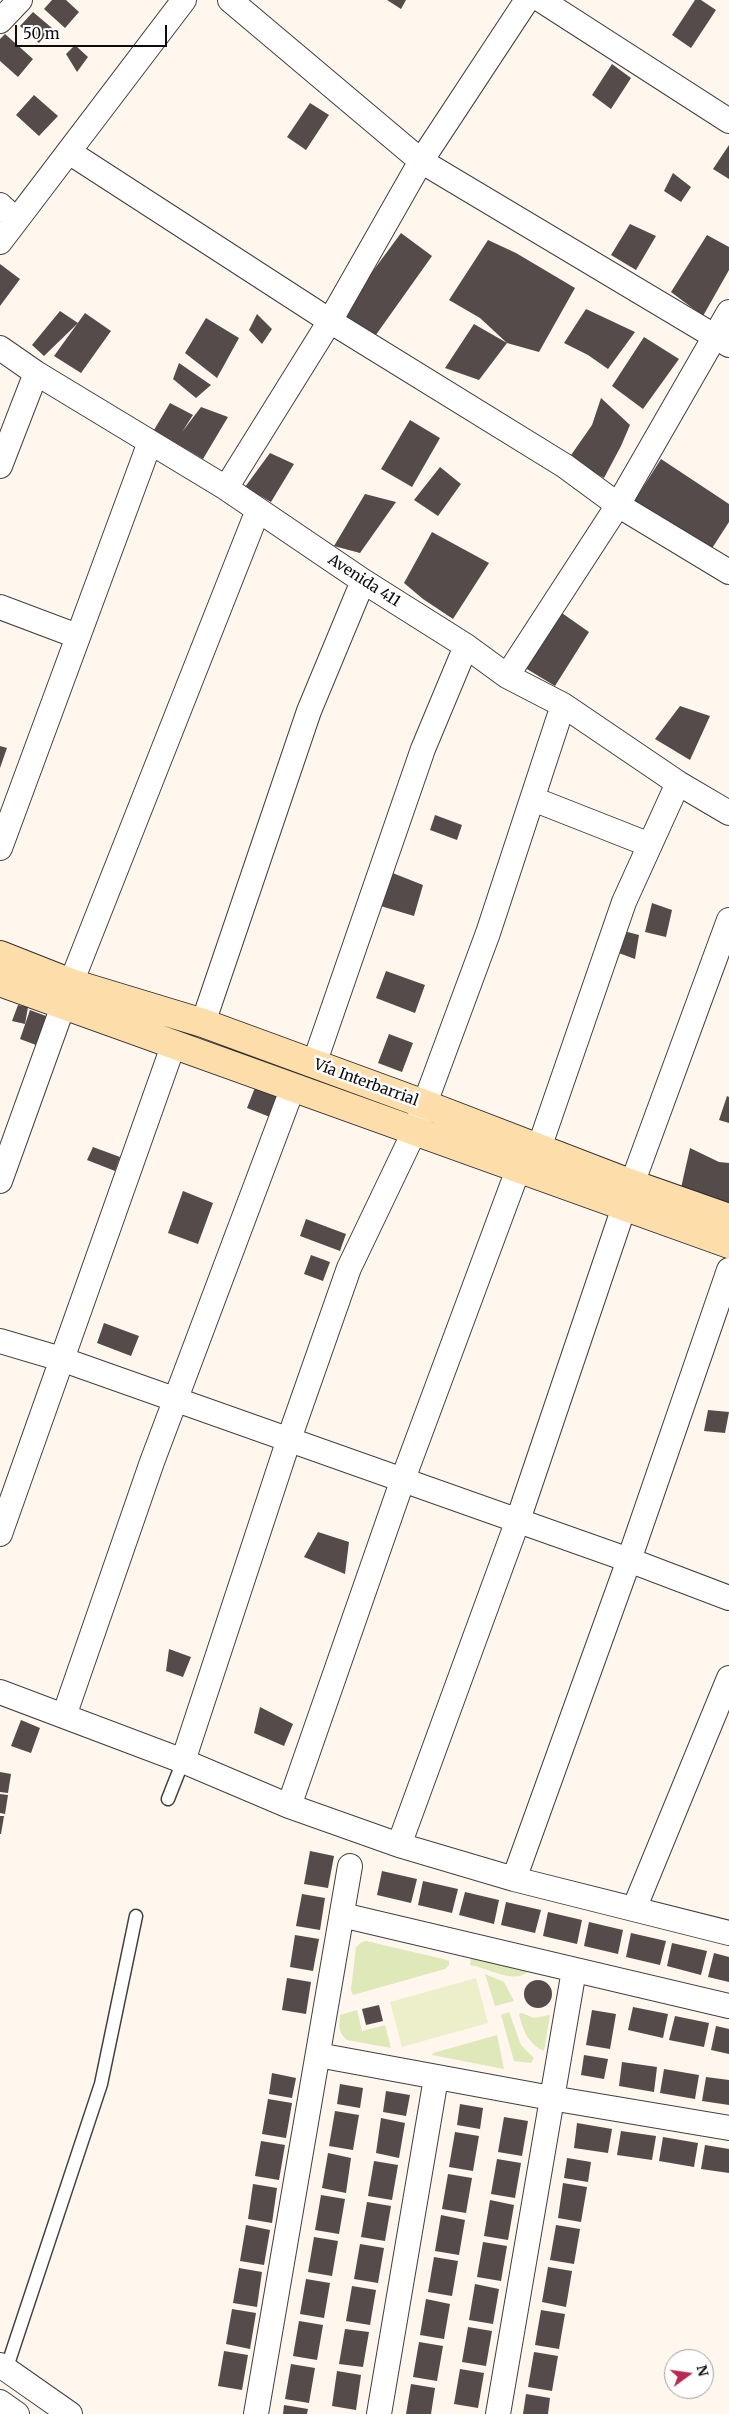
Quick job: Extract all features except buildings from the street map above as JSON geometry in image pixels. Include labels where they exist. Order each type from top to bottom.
[{"type":"main road","name":"Vía Interbarrial","points":[[0,955],[67,994],[173,1046],[518,1167],[628,1196],[729,1218]]},
{"type":"main road","name":"Vía Interbarrial","points":[[0,982],[67,994],[203,1023],[539,1148],[628,1196],[729,1244]]},
{"type":"street","points":[[0,21],[20,0]]},
{"type":"street","points":[[0,242],[8,213],[69,152],[184,0]]},
{"type":"street","points":[[230,0],[421,161],[721,340]]},
{"type":"street","points":[[226,488],[330,321],[421,161],[527,0]]},
{"type":"street","points":[[541,0],[729,121]]},
{"type":"street","points":[[69,152],[330,321],[565,466],[618,505],[729,572]]},
{"type":"street","points":[[507,676],[618,505],[721,340],[729,312]]},
{"type":"street","name":"Avenida 411","points":[[0,348],[36,373],[226,488],[362,581],[466,646],[507,676],[562,705],[678,783],[729,813]]},
{"type":"street","points":[[0,466],[36,373]]},
{"type":"street","points":[[0,848],[150,442]]},
{"type":"street","points":[[0,1182],[67,994],[258,510]]},
{"type":"street","points":[[203,1023],[309,711],[362,581]]},
{"type":"street","points":[[0,607],[77,636]]},
{"type":"street","points":[[314,1064],[423,749],[466,646]]},
{"type":"street","points":[[183,1761],[289,1439],[349,1268],[415,1130],[488,933],[562,705]]},
{"type":"street","points":[[539,1148],[624,902],[678,783]]},
{"type":"street","points":[[533,799],[650,845]]},
{"type":"street","points":[[399,1845],[518,1520],[628,1196],[729,920]]},
{"type":"street","points":[[0,1534],[173,1046]]},
{"type":"street","points":[[64,1716],[176,1399],[293,1087]]},
{"type":"street","points":[[289,1806],[403,1479],[518,1167]]},
{"type":"street","points":[[514,1879],[629,1560],[729,1270]]},
{"type":"street","points":[[0,1341],[61,1359],[403,1479],[729,1598]]},
{"type":"street","points":[[634,1909],[729,1678]]},
{"type":"street","points":[[0,1692],[183,1761],[289,1806],[399,1845],[514,1879],[729,1933]]},
{"type":"street","points":[[256,2414],[350,1866]]},
{"type":"street","points":[[342,1915],[729,2006]]},
{"type":"street","points":[[498,2414],[574,1970]]},
{"type":"street","points":[[318,2055],[436,2078],[729,2128]]},
{"type":"street","points":[[379,2414],[436,2078]]},
{"type":"street","points":[[3,2367],[70,2414]]},
{"type":"street","points":[[0,2402],[17,2414]]},
{"type":"lane","points":[[168,1799],[183,1761]]},
{"type":"lane","points":[[3,2367],[101,2084],[136,1916]]},
{"type":"green space","points":[[366,1941],[443,1959],[449,1961],[449,1965],[445,1969],[353,1995],[351,1990],[356,1947]]},
{"type":"green space","points":[[471,1958],[528,1972],[522,1975],[507,1976],[470,1965]]},
{"type":"green space","points":[[485,1974],[504,1982],[514,2001],[495,2006]]},
{"type":"green space","points":[[476,1978],[488,2023],[402,2047],[390,2002]]},
{"type":"green space","points":[[357,2010],[362,2031],[385,2025],[391,2048],[347,2040],[342,2035],[339,2022],[340,2015]]},
{"type":"green space","points":[[509,2012],[521,2045],[534,2058],[531,2063],[514,2061],[501,2015]]},
{"type":"green space","points":[[522,2013],[534,2018],[550,2015],[544,2051],[534,2045],[527,2036],[519,2014]]},
{"type":"green space","points":[[497,2035],[504,2069],[432,2055],[433,2053]]}]
